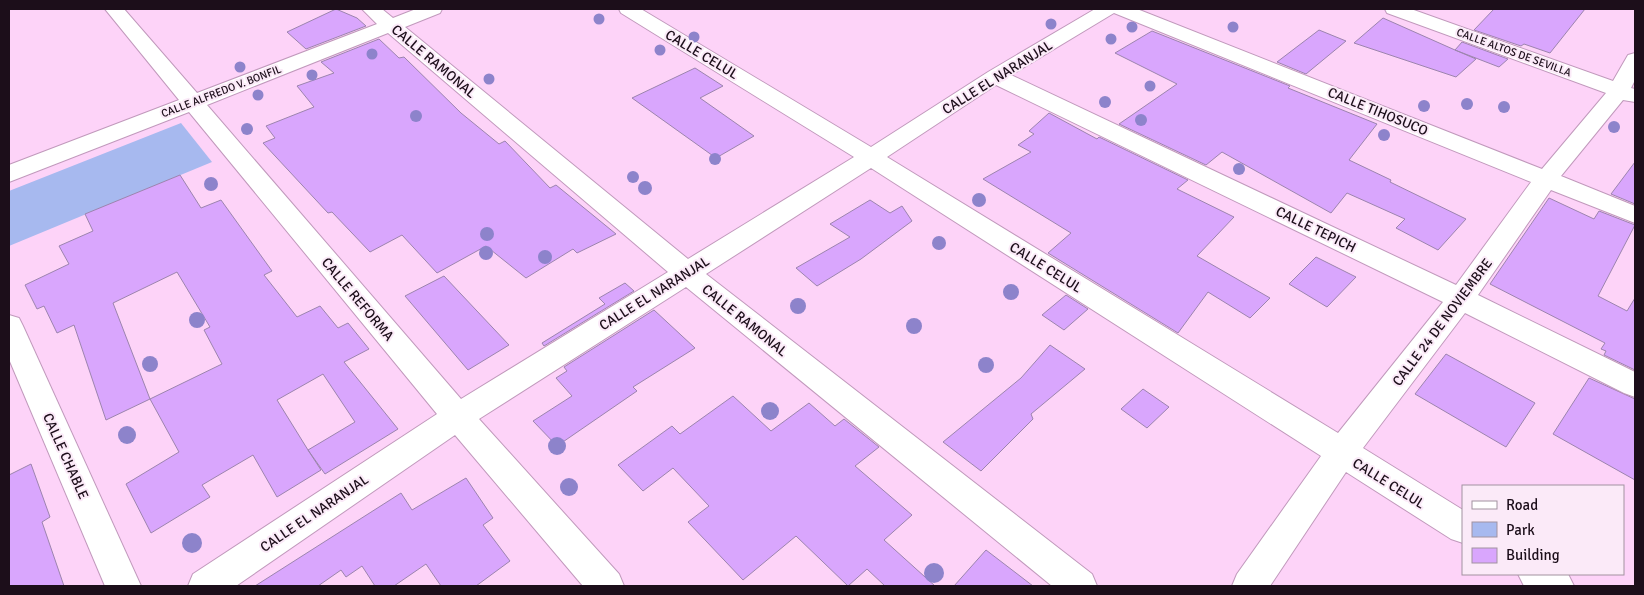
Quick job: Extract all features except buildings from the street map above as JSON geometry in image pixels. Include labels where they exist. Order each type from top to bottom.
[{"type":"street","name":"CALLE REFORMA","points":[[114,9],[458,417],[606,586]]},
{"type":"street","name":"CALLE ALFREDO V. BONFIL","points":[[9,174],[193,102],[380,17],[433,9]]},
{"type":"street","name":"CALLE CELUL","points":[[628,9],[871,157],[1462,527]]},
{"type":"street","name":"CALLE EL NARANJAL","points":[[206,586],[458,417],[871,157],[995,76],[1108,9]]},
{"type":"street","name":"CALLE TIHOSUCO","points":[[1120,9],[1547,178],[1635,215]]},
{"type":"street","name":"CALLE ALTOS DE SEVILLA","points":[[1394,9],[1627,93]]},
{"type":"street","name":"CALLE RAMONAL","points":[[380,17],[687,272],[1079,586]]},
{"type":"street","name":"CALLE 24 DE NOVIEMBRE","points":[[1250,586],[1342,453],[1461,299],[1547,178],[1627,93],[1635,59]]},
{"type":"street","name":"CALLE TEPICH","points":[[995,76],[1461,299],[1635,385]]},
{"type":"street","name":"CALLE CHABLE","points":[[9,326],[123,586]]},
{"type":"street","points":[[1538,575],[1556,586]]},
{"type":"green space","points":[[181,123],[212,162],[9,246],[9,191]]}]
